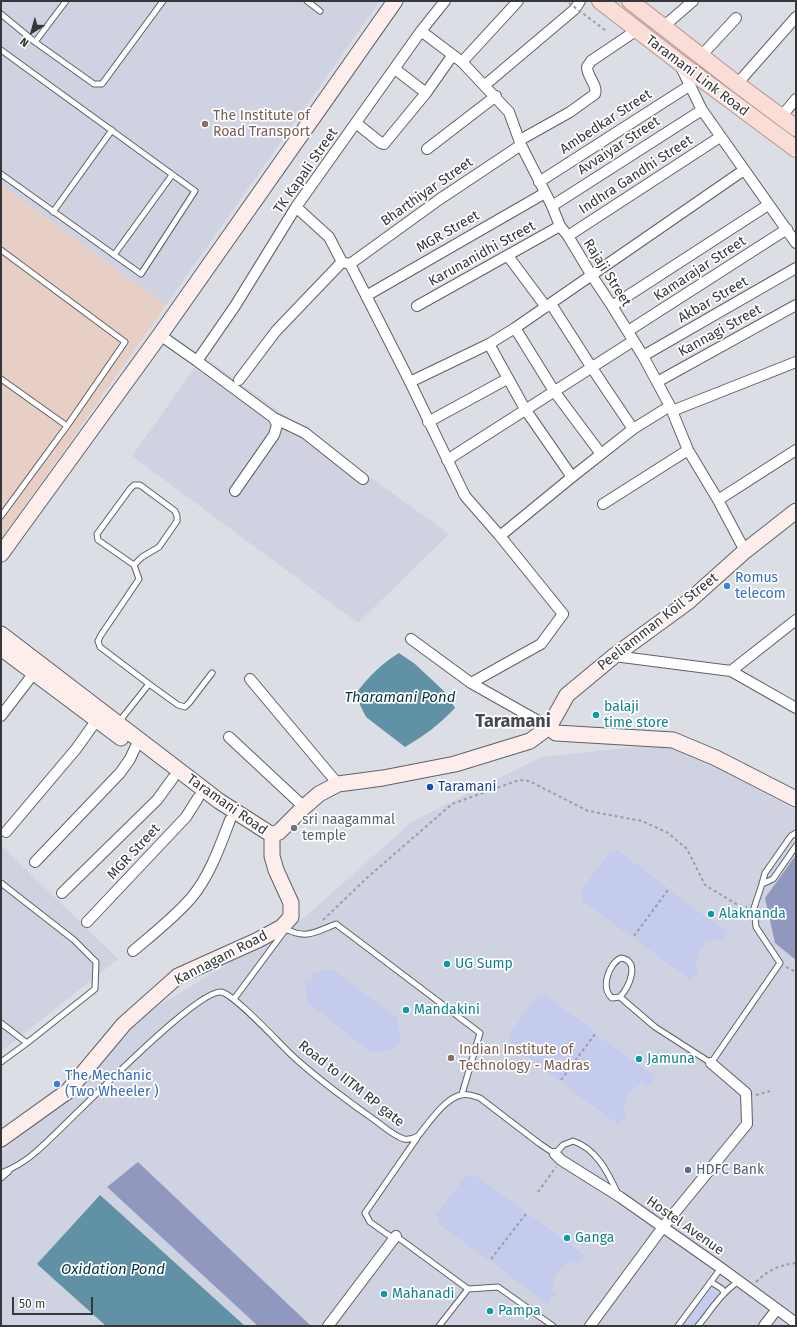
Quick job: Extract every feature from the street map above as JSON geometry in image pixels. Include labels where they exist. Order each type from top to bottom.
[{"type":"main road","name":"Taramani Link Road","points":[[600,1],[680,63],[796,149]]},
{"type":"main road","name":"Taramani Link Road","points":[[630,1],[736,84],[796,128]]},
{"type":"street","points":[[1,554],[160,335],[395,1]]},
{"type":"street","name":"TK Kapali Street","points":[[197,361],[236,306],[296,207],[421,31],[445,1]]},
{"type":"street","points":[[462,62],[518,1]]},
{"type":"street","points":[[485,85],[575,9],[580,1]]},
{"type":"street","points":[[663,27],[693,1]]},
{"type":"street","points":[[736,84],[796,17]]},
{"type":"street","points":[[701,56],[736,18]]},
{"type":"street","name":"Bharthiyar Street","points":[[239,380],[276,331],[346,263],[521,143],[593,96],[596,92],[587,72],[587,67],[592,61],[637,30]]},
{"type":"street","name":"Rajaji Street","points":[[421,31],[452,56],[462,62],[496,96],[509,112],[521,143],[552,206],[560,226],[568,236],[628,331],[658,382],[688,450],[718,500],[745,551]]},
{"type":"street","points":[[356,123],[384,144],[426,93],[452,56]]},
{"type":"street","points":[[680,63],[689,86],[702,110],[768,205],[787,229],[796,244]]},
{"type":"street","points":[[394,69],[426,93]]},
{"type":"street","name":"Ambedkar Street","points":[[539,182],[689,86]]},
{"type":"street","points":[[427,149],[496,96]]},
{"type":"street","points":[[781,117],[796,98]]},
{"type":"street","name":"Avvaiyar Street","points":[[552,206],[702,110]]},
{"type":"street","name":"Indhra Gandhi Street","points":[[568,236],[720,137]]},
{"type":"street","points":[[410,382],[489,344],[515,328],[549,306],[744,170]]},
{"type":"street","name":"MGR Street","points":[[366,296],[545,193]]},
{"type":"street","points":[[612,306],[768,205]]},
{"type":"street","points":[[296,207],[329,237],[366,296],[410,382],[465,496],[500,536],[563,614],[541,644],[471,683]]},
{"type":"street","name":"Karunanidhi Street","points":[[417,306],[560,226]]},
{"type":"street","name":"Kamarajar Street","points":[[628,331],[787,229]]},
{"type":"street","points":[[508,256],[549,306],[633,429]]},
{"type":"street","name":"Akbar Street","points":[[643,356],[796,268]]},
{"type":"street","name":"Kannagi Street","points":[[658,382],[796,305]]},
{"type":"street","points":[[515,328],[554,390],[601,454]]},
{"type":"street","points":[[160,335],[274,418],[305,433],[363,479]]},
{"type":"street","points":[[447,460],[554,390],[592,368],[633,341]]},
{"type":"street","points":[[489,344],[525,409],[572,476]]},
{"type":"street","points":[[500,536],[572,476],[633,429],[671,409],[796,362]]},
{"type":"street","points":[[428,422],[508,379]]},
{"type":"street","points":[[235,490],[274,435],[277,424],[274,418]]},
{"type":"street","points":[[603,504],[688,450]]},
{"type":"street","points":[[718,500],[796,450]]},
{"type":"street","name":"Peeliamman Koil Street","points":[[272,835],[279,832],[319,794],[338,784],[383,778],[455,764],[530,741],[550,728],[567,695],[614,656],[688,602],[745,551],[794,516]]},
{"type":"street","points":[[732,671],[795,622]]},
{"type":"street","name":"Taramani Road","points":[[1,634],[218,802],[272,835]]},
{"type":"street","points":[[411,639],[471,683],[550,728],[556,734],[673,740],[716,758],[796,799]]},
{"type":"street","name":"Taramani Road","points":[[1,648],[96,721],[135,748],[198,798],[238,825],[272,835]]},
{"type":"street","points":[[614,656],[732,671],[796,708]]},
{"type":"street","points":[[1,716],[34,673]]},
{"type":"street","points":[[250,678],[338,784]]},
{"type":"street","points":[[6,832],[25,812],[76,749],[96,721]]},
{"type":"street","points":[[229,737],[304,807]]},
{"type":"street","points":[[35,862],[120,773],[130,759],[135,748]]},
{"type":"street","points":[[62,893],[157,800],[174,778]]},
{"type":"street","name":"MGR Street","points":[[87,922],[186,817],[198,798]]},
{"type":"street","points":[[133,951],[169,920],[192,897],[210,869],[230,820]]},
{"type":"street","name":"Kannagam Road","points":[[1,1139],[68,1091],[124,1024],[178,976],[284,928],[291,917],[291,904],[276,870],[272,856],[272,835]]},
{"type":"street","points":[[590,1326],[663,1227],[747,1124],[746,1093],[711,1063]]},
{"type":"street","name":"Hostel Avenue","points":[[558,1157],[620,1197],[796,1323]]},
{"type":"street","points":[[328,1326],[395,1238]]},
{"type":"street","points":[[764,1326],[778,1309]]},
{"type":"lane","points":[[35,42],[66,1]]},
{"type":"lane","points":[[1,14],[35,42],[94,84],[102,84],[163,1]]},
{"type":"lane","points":[[307,1],[320,12]]},
{"type":"lane","points":[[1,50],[172,175],[195,190],[141,274],[1,174]]},
{"type":"lane","points":[[53,212],[112,130]]},
{"type":"lane","points":[[114,255],[172,175]]},
{"type":"lane","points":[[1,250],[124,342],[67,426],[1,516]]},
{"type":"lane","points":[[1,379],[67,426]]},
{"type":"lane","points":[[134,564],[142,557],[159,547],[177,521],[177,516],[174,511],[140,485],[134,485],[130,489],[97,534],[98,540],[134,564],[139,579],[101,635],[98,641],[100,647],[178,705],[185,707],[189,704],[212,673]]},
{"type":"lane","points":[[117,724],[149,684]]},
{"type":"lane","points":[[620,997],[624,992],[633,969],[628,960],[621,958],[612,966],[607,982],[607,989],[610,996],[612,998],[620,997],[655,1027],[711,1063],[780,963],[756,927],[754,908],[765,873],[791,836],[796,833]]},
{"type":"lane","points":[[762,884],[772,879],[796,846]]},
{"type":"lane","points":[[1,883],[74,940],[96,962],[95,989],[1,1062]]},
{"type":"lane","points":[[1,1178],[36,1152],[142,1049],[186,1013],[216,992],[222,992],[234,999],[284,928],[296,934],[309,934],[336,924],[480,1033],[462,1094],[480,1098],[558,1157],[563,1145],[573,1141],[578,1143],[600,1160],[608,1172],[620,1197]]},
{"type":"lane","name":"Road to IITM RP gate","points":[[234,999],[297,1060],[352,1104],[400,1138],[409,1140],[418,1136],[450,1100],[462,1094]]},
{"type":"lane","points":[[1,1022],[27,1043]]},
{"type":"lane","points":[[418,1136],[365,1213],[370,1222],[468,1289],[498,1287],[553,1326]]},
{"type":"lane","points":[[1,1173],[13,1168]]},
{"type":"lane","points":[[678,1326],[721,1268]]},
{"type":"lane","points":[[711,1282],[722,1289],[724,1293]]},
{"type":"lane","points":[[698,1326],[724,1293],[730,1287],[739,1282]]},
{"type":"lane","points":[[439,1326],[468,1289]]},
{"type":"path","points":[[569,3],[605,30]]},
{"type":"path","points":[[309,934],[369,876],[452,804],[520,780],[529,782],[588,811],[642,821],[668,833],[687,849],[705,885],[738,905],[754,908]]},
{"type":"path","points":[[634,936],[668,890]]},
{"type":"path","points":[[780,963],[796,972]]},
{"type":"path","points":[[561,1080],[595,1034]]},
{"type":"path","points":[[746,1099],[770,1091]]},
{"type":"path","points":[[538,1192],[558,1157]]},
{"type":"path","points":[[491,1260],[526,1214]]},
{"type":"path","points":[[750,1289],[766,1272],[796,1263]]},
{"type":"shaded area","name":"The Institute of Road Transport","points":[[1,1],[380,1],[166,305],[1,185]]},
{"type":"shaded area","points":[[1,185],[166,305],[1,540]]},
{"type":"shaded area","points":[[203,356],[449,534],[358,623],[132,456]]},
{"type":"shaded area","name":"Indian Institute of Technology - Madras","points":[[672,743],[796,810],[796,1326],[1,1326],[1,1151],[65,1101],[145,1014],[306,916],[413,821],[541,757]]},
{"type":"shaded area","points":[[1,845],[118,959],[1,1052]]},
{"type":"shaded area","points":[[617,850],[667,887],[666,888],[668,890],[728,932],[720,942],[714,938],[711,942],[709,941],[701,948],[698,953],[698,960],[694,966],[699,970],[691,980],[639,942],[640,940],[632,934],[630,936],[581,899],[584,895],[580,892],[610,852],[614,855]]},
{"type":"shaded area","points":[[796,855],[796,960],[775,943],[765,898]]},
{"type":"shaded area","points":[[332,969],[397,1018],[401,1040],[394,1050],[371,1052],[308,1003],[305,979],[310,982],[314,977],[310,974]]},
{"type":"shaded area","points":[[545,995],[594,1031],[595,1034],[655,1076],[648,1087],[642,1082],[628,1094],[625,1102],[626,1105],[622,1110],[627,1114],[619,1125],[567,1087],[568,1085],[559,1079],[558,1080],[509,1044],[512,1039],[508,1036],[537,996],[541,999]]},
{"type":"shaded area","points":[[138,1162],[311,1326],[258,1326],[107,1187]]},
{"type":"shaded area","points":[[473,1174],[584,1255],[576,1266],[570,1261],[557,1272],[553,1283],[555,1284],[551,1289],[556,1293],[547,1304],[496,1265],[497,1264],[488,1258],[487,1259],[437,1223],[441,1218],[436,1215],[466,1175],[470,1178]]},
{"type":"shaded area","points":[[709,1290],[713,1290],[718,1295],[718,1298],[696,1326],[684,1326],[684,1323]]},
{"type":"water","name":"Tharamani Pond","points":[[399,653],[415,664],[446,693],[455,708],[432,729],[405,747],[366,717],[355,695],[375,672]]},
{"type":"water","name":"Oxidation Pond","points":[[100,1195],[245,1326],[106,1326],[37,1264]]},
{"type":"place","name":"The Institute of Road Transport","points":[[205,124]]},
{"type":"place","name":"Romus telecom","points":[[727,586]]},
{"type":"place","name":"balaji time store","points":[[596,715]]},
{"type":"place","name":"Taramani","points":[[430,787]]},
{"type":"place","name":"sri naagammal temple","points":[[294,828]]},
{"type":"place","name":"Alaknanda","points":[[711,914]]},
{"type":"place","name":"UG Sump","points":[[447,964]]},
{"type":"place","name":"Mandakini","points":[[406,1010]]},
{"type":"place","name":"Indian Institute of Technology - Madras","points":[[451,1058]]},
{"type":"place","name":"Jamuna","points":[[639,1059]]},
{"type":"place","name":"The Mechanic (Two Wheeler )","points":[[57,1084]]},
{"type":"place","name":"HDFC Bank","points":[[688,1170]]},
{"type":"place","name":"Ganga","points":[[567,1238]]},
{"type":"place","name":"Mahanadi","points":[[384,1294]]},
{"type":"place","name":"Pampa","points":[[490,1311]]},
{"type":"district","name":"Taramani","points":[[513,722]]}]
